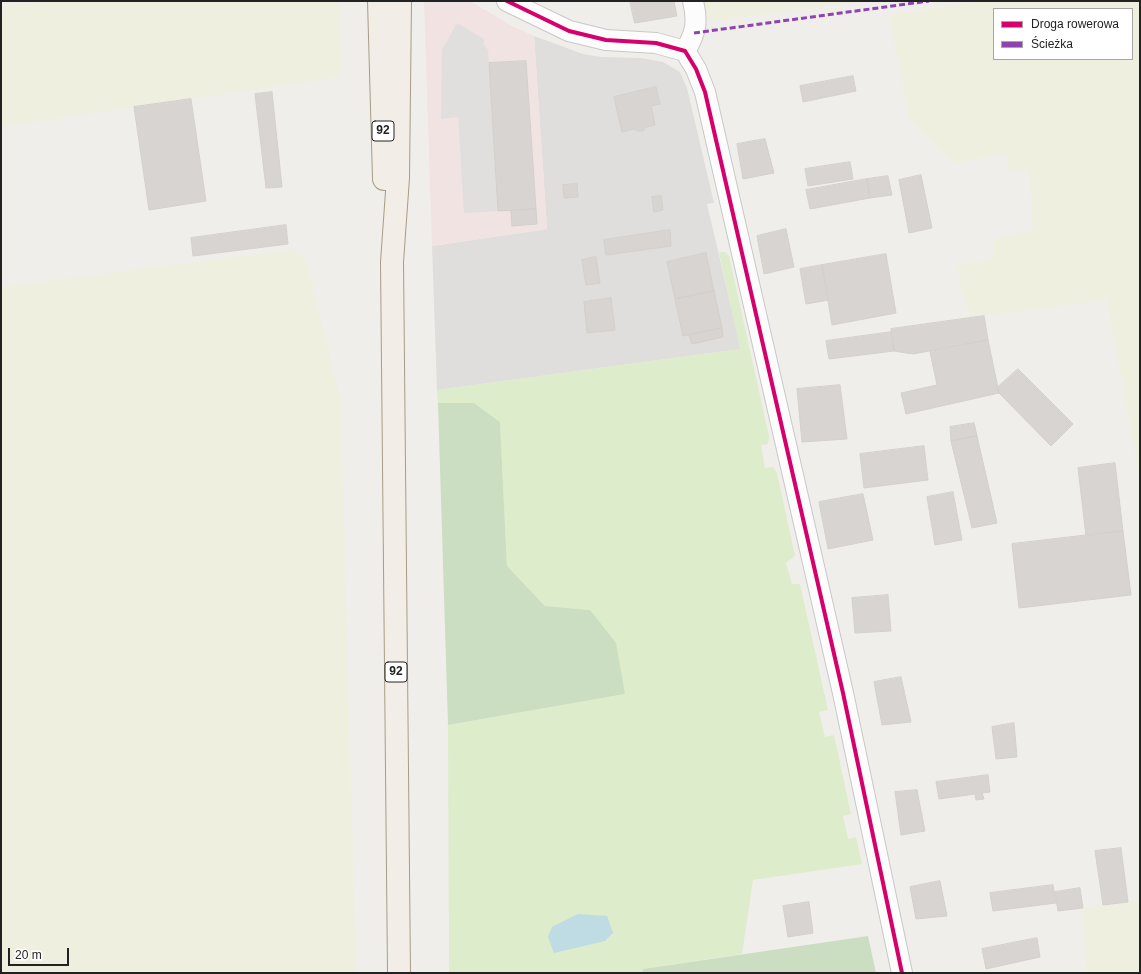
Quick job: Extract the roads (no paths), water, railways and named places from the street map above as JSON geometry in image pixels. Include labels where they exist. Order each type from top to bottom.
[{"type":"main road","name":"92","points":[[379,1],[384,178],[392,262]]},
{"type":"main road","name":"92","points":[[399,973],[392,262],[398,178],[400,1]]},
{"type":"street","points":[[507,1],[569,32],[606,40],[656,44],[685,51],[696,69],[705,92],[842,693],[902,973]]},
{"type":"street","points":[[685,51],[693,38],[697,18],[692,1]]},
{"type":"water","points":[[578,914],[607,916],[613,933],[605,941],[554,953],[548,937],[552,927]]}]
